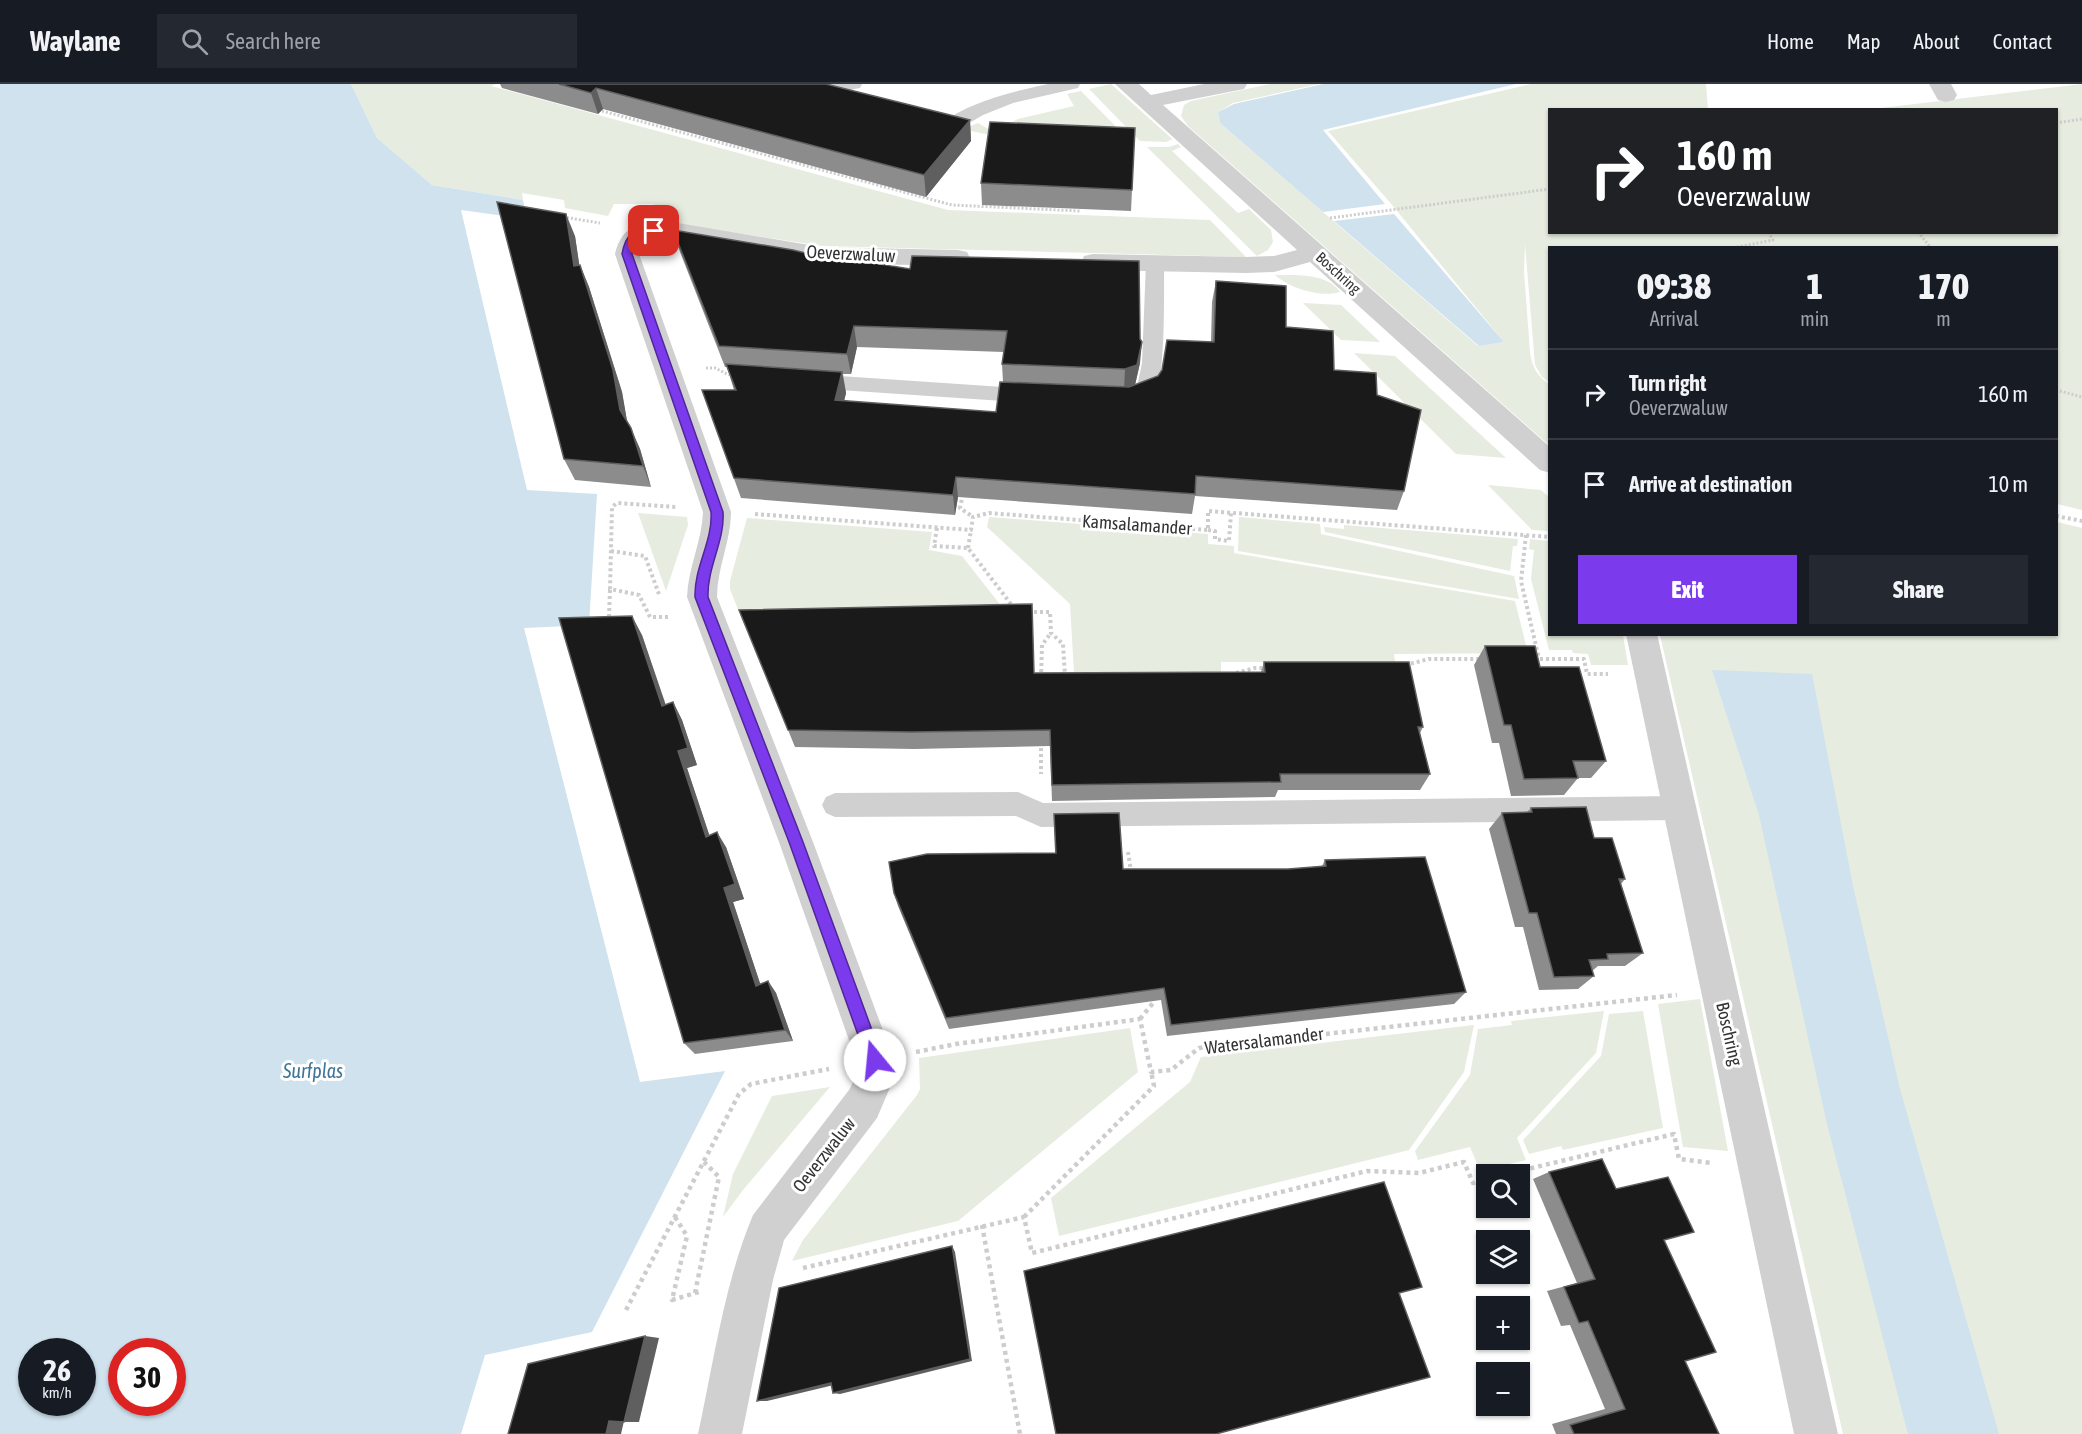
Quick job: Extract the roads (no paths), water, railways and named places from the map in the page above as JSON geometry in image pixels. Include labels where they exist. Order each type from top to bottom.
[{"type":"street","name":"Boschring","points":[[1126,84],[1548,461]]},
{"type":"street","points":[[1147,102],[1236,84]]},
{"type":"street","name":"Oeverzwaluw","points":[[720,1434],[752,1280],[767,1229],[863,1104],[875,1078],[875,1060],[796,842],[702,597],[701,579],[718,523],[717,512],[627,254],[630,240],[642,232],[666,229],[821,255],[980,259]]},
{"type":"street","points":[[1073,261],[1274,264],[1315,253]]},
{"type":"street","name":"Boschring","points":[[1641,636],[1816,1434]]},
{"type":"lane","points":[[826,97],[832,88],[854,84]]},
{"type":"lane","points":[[948,128],[959,120],[998,101],[1040,87],[1072,84]]},
{"type":"lane","points":[[1104,399],[1126,399],[1147,391],[1152,363],[1155,263]]},
{"type":"lane","points":[[788,379],[1059,397]]},
{"type":"lane","points":[[835,805],[1017,804],[1041,815],[1679,808]]},
{"type":"water","name":"Surfplas","points":[[0,84],[351,84],[377,138],[432,185],[523,200],[527,219],[461,210],[527,490],[597,494],[589,625],[524,628],[640,1082],[725,1071],[592,1332],[485,1355],[461,1434],[0,1434]]},
{"type":"water","points":[[1323,84],[1516,84],[1323,130],[1385,204],[1323,212],[1220,123],[1218,112],[1234,104]]},
{"type":"water","points":[[1394,214],[1504,342],[1479,346],[1334,221]]},
{"type":"water","points":[[1712,670],[1812,674],[1853,886],[1900,1089],[1999,1434],[1908,1434],[1827,1124],[1759,815]]}]
